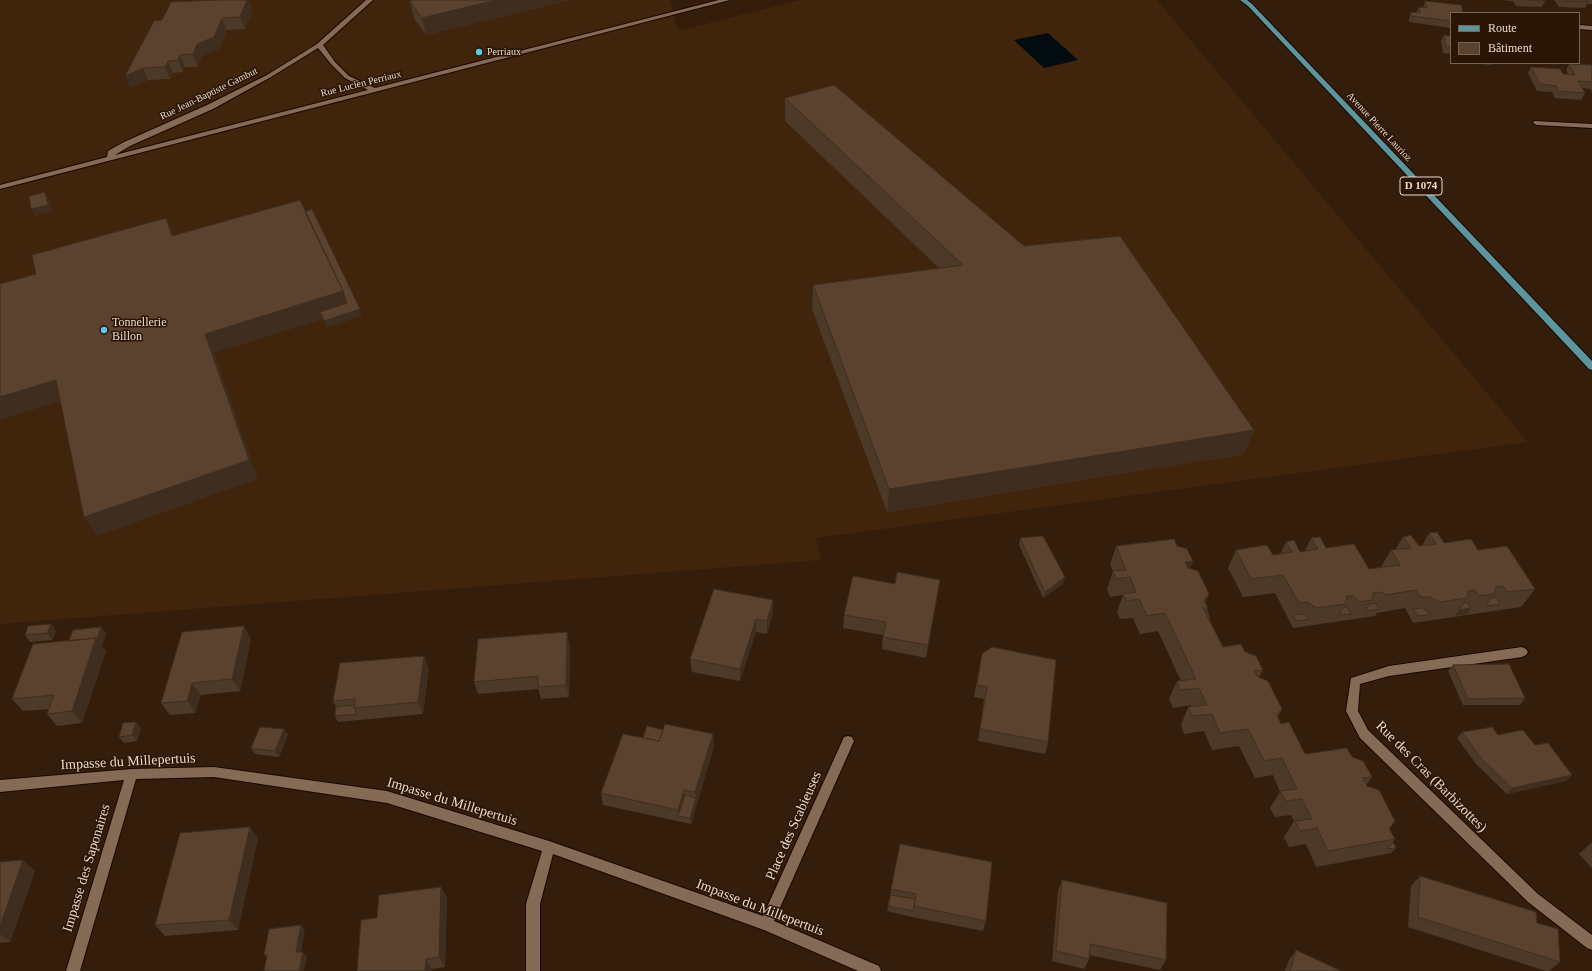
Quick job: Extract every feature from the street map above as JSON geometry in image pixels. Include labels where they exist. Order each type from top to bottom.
[{"type":"main road","name":"Avenue Pierre Laurioz","points":[[1242,0],[1248,3],[1592,367]]},
{"type":"street","name":"Rue Jean-Baptiste Gambut","points":[[111,159],[111,153],[216,104],[269,76],[319,45],[370,0]]},
{"type":"street","name":"Rue Lucien Perriaux","points":[[0,187],[727,0]]},
{"type":"street","points":[[1580,27],[1592,28]]},
{"type":"street","points":[[319,45],[333,63],[347,77],[375,91]]},
{"type":"street","points":[[1537,123],[1592,126]]},
{"type":"street","name":"Rue des Cras (Barbizottes)","points":[[1522,652],[1389,671],[1355,681],[1352,711],[1364,734],[1504,870],[1533,898],[1592,943]]},
{"type":"street","name":"Place des Scabieuses","points":[[766,924],[848,741]]},
{"type":"street","name":"Impasse du Millepertuis","points":[[0,786],[132,774],[214,772],[387,797],[549,847],[766,924],[874,971]]},
{"type":"street","name":"Impasse des Saponaires","points":[[73,971],[132,774]]},
{"type":"street","points":[[533,971],[533,904],[549,847]]},
{"type":"shaded area","points":[[0,0],[670,0],[678,31],[800,0],[1157,0],[1528,442],[816,538],[821,560],[0,624]]},
{"type":"shaded area","points":[[1048,33],[1078,60],[1044,68],[1014,40]]},
{"type":"building","points":[[247,0],[240,17],[222,18],[214,37],[197,44],[193,54],[180,55],[178,60],[168,61],[165,67],[143,68],[125,76],[154,21],[162,20],[171,2]]},
{"type":"building","points":[[496,0],[422,18],[410,1]]},
{"type":"building","points":[[1587,0],[1588,2],[1562,1]]},
{"type":"building","points":[[1425,1],[1461,5],[1463,12],[1450,12],[1450,21],[1412,16],[1411,12],[1420,13],[1419,7],[1427,8]]},
{"type":"building","points":[[1444,35],[1450,36],[1450,47],[1446,47]]},
{"type":"building","points":[[1569,64],[1592,65],[1592,82],[1578,81],[1585,93],[1558,91],[1556,86],[1540,84],[1531,67],[1560,69],[1563,74],[1575,75]]},
{"type":"building","points":[[834,85],[1024,246],[1120,236],[1254,430],[889,489],[813,285],[963,265],[785,98]]},
{"type":"building","points":[[45,192],[48,205],[31,209],[29,196]]},
{"type":"building","points":[[300,200],[343,291],[205,334],[249,460],[84,517],[56,380],[0,397],[0,284],[36,274],[32,255],[166,218],[172,236]]},
{"type":"building","points":[[312,209],[360,309],[324,321],[320,312],[347,303],[343,291],[305,212]]},
{"type":"building","points":[[1437,532],[1444,543],[1471,539],[1478,550],[1507,546],[1535,589],[1508,592],[1503,586],[1496,587],[1494,594],[1479,596],[1475,590],[1468,591],[1467,598],[1439,602],[1430,597],[1421,597],[1416,590],[1385,595],[1382,592],[1373,593],[1372,600],[1358,602],[1354,596],[1347,596],[1345,604],[1316,608],[1308,602],[1299,603],[1283,575],[1251,579],[1236,550],[1267,545],[1273,555],[1292,552],[1286,542],[1294,540],[1300,552],[1318,549],[1311,538],[1320,537],[1326,548],[1354,544],[1369,569],[1400,565],[1391,550],[1411,548],[1403,537],[1411,535],[1419,546],[1436,544],[1429,533]]},
{"type":"building","points":[[1043,536],[1065,577],[1045,592],[1020,538]]},
{"type":"building","points":[[1174,539],[1177,546],[1187,549],[1193,561],[1185,562],[1188,568],[1198,571],[1209,594],[1204,600],[1208,608],[1203,608],[1223,647],[1241,644],[1245,652],[1256,656],[1263,670],[1254,671],[1258,677],[1268,681],[1282,709],[1277,715],[1281,724],[1289,722],[1305,754],[1347,748],[1352,757],[1363,761],[1372,777],[1363,778],[1367,786],[1379,790],[1395,821],[1389,829],[1395,839],[1328,851],[1317,828],[1300,831],[1295,821],[1312,819],[1302,799],[1286,801],[1280,791],[1297,789],[1282,758],[1264,761],[1248,729],[1220,733],[1212,714],[1192,716],[1188,707],[1207,705],[1199,688],[1180,690],[1177,681],[1196,679],[1165,613],[1147,616],[1139,599],[1126,601],[1123,594],[1136,592],[1130,577],[1116,579],[1113,571],[1126,570],[1116,546]]},
{"type":"building","points":[[897,572],[940,580],[928,645],[883,637],[886,622],[844,615],[853,576],[895,584]]},
{"type":"building","points":[[714,589],[773,600],[767,621],[756,619],[740,669],[690,659]]},
{"type":"building","points":[[1495,597],[1500,604],[1486,606],[1491,598]]},
{"type":"building","points":[[1465,602],[1467,602],[1471,608],[1459,610]]},
{"type":"building","points":[[1376,603],[1379,609],[1365,611],[1370,604]]},
{"type":"building","points":[[1347,607],[1351,614],[1339,615],[1343,608]]},
{"type":"building","points":[[1423,608],[1431,614],[1418,616],[1413,609]]},
{"type":"building","points":[[1207,610],[1210,618],[1208,618],[1206,613]]},
{"type":"building","points":[[1302,614],[1310,619],[1296,621],[1293,615]]},
{"type":"building","points":[[51,624],[47,633],[25,635],[28,626]]},
{"type":"building","points":[[244,626],[232,679],[192,683],[187,701],[161,703],[182,632]]},
{"type":"building","points":[[101,627],[97,639],[69,641],[73,630]]},
{"type":"building","points":[[567,632],[566,685],[538,687],[538,676],[474,682],[478,639]]},
{"type":"building","points":[[96,638],[72,711],[47,714],[54,695],[12,699],[33,644]]},
{"type":"building","points":[[992,647],[1056,660],[1048,742],[980,729],[987,687],[977,685],[982,654]]},
{"type":"building","points":[[424,656],[418,702],[354,708],[355,699],[333,701],[340,663]]},
{"type":"building","points":[[1509,664],[1525,698],[1468,699],[1453,665]]},
{"type":"building","points":[[355,705],[354,708],[357,714],[335,716],[336,707]]},
{"type":"building","points":[[136,722],[132,735],[119,737],[123,723]]},
{"type":"building","points":[[665,724],[713,734],[695,792],[684,790],[678,810],[601,793],[623,734],[659,741]]},
{"type":"building","points":[[647,726],[663,730],[659,741],[643,738]]},
{"type":"building","points":[[260,727],[284,729],[275,751],[251,748]]},
{"type":"building","points":[[1492,727],[1498,735],[1523,730],[1535,745],[1548,743],[1572,775],[1512,788],[1481,758],[1462,732]]},
{"type":"building","points":[[685,795],[696,798],[690,818],[678,816]]},
{"type":"building","points":[[250,827],[229,920],[155,925],[180,833]]},
{"type":"building","points":[[1393,842],[1396,848],[1387,849]]},
{"type":"building","points":[[900,844],[992,862],[986,921],[914,906],[916,894],[891,889]]},
{"type":"building","points":[[23,860],[0,926],[0,862]]},
{"type":"building","points":[[1420,876],[1536,912],[1537,923],[1558,929],[1560,962],[1418,917]]},
{"type":"building","points":[[1062,880],[1167,903],[1166,960],[1090,944],[1089,959],[1056,951]]},
{"type":"building","points":[[441,887],[439,957],[426,959],[425,971],[357,971],[361,920],[377,918],[379,895]]},
{"type":"building","points":[[891,895],[915,899],[913,911],[888,906]]},
{"type":"building","points":[[301,925],[296,952],[303,952],[299,971],[264,971],[267,955],[264,955],[269,929]]},
{"type":"building","points":[[1296,950],[1341,971],[1290,971]]},
{"type":"place","name":"Perriaux","points":[[479,52]]},
{"type":"place","name":"Tonnellerie Billon","points":[[104,330]]}]
